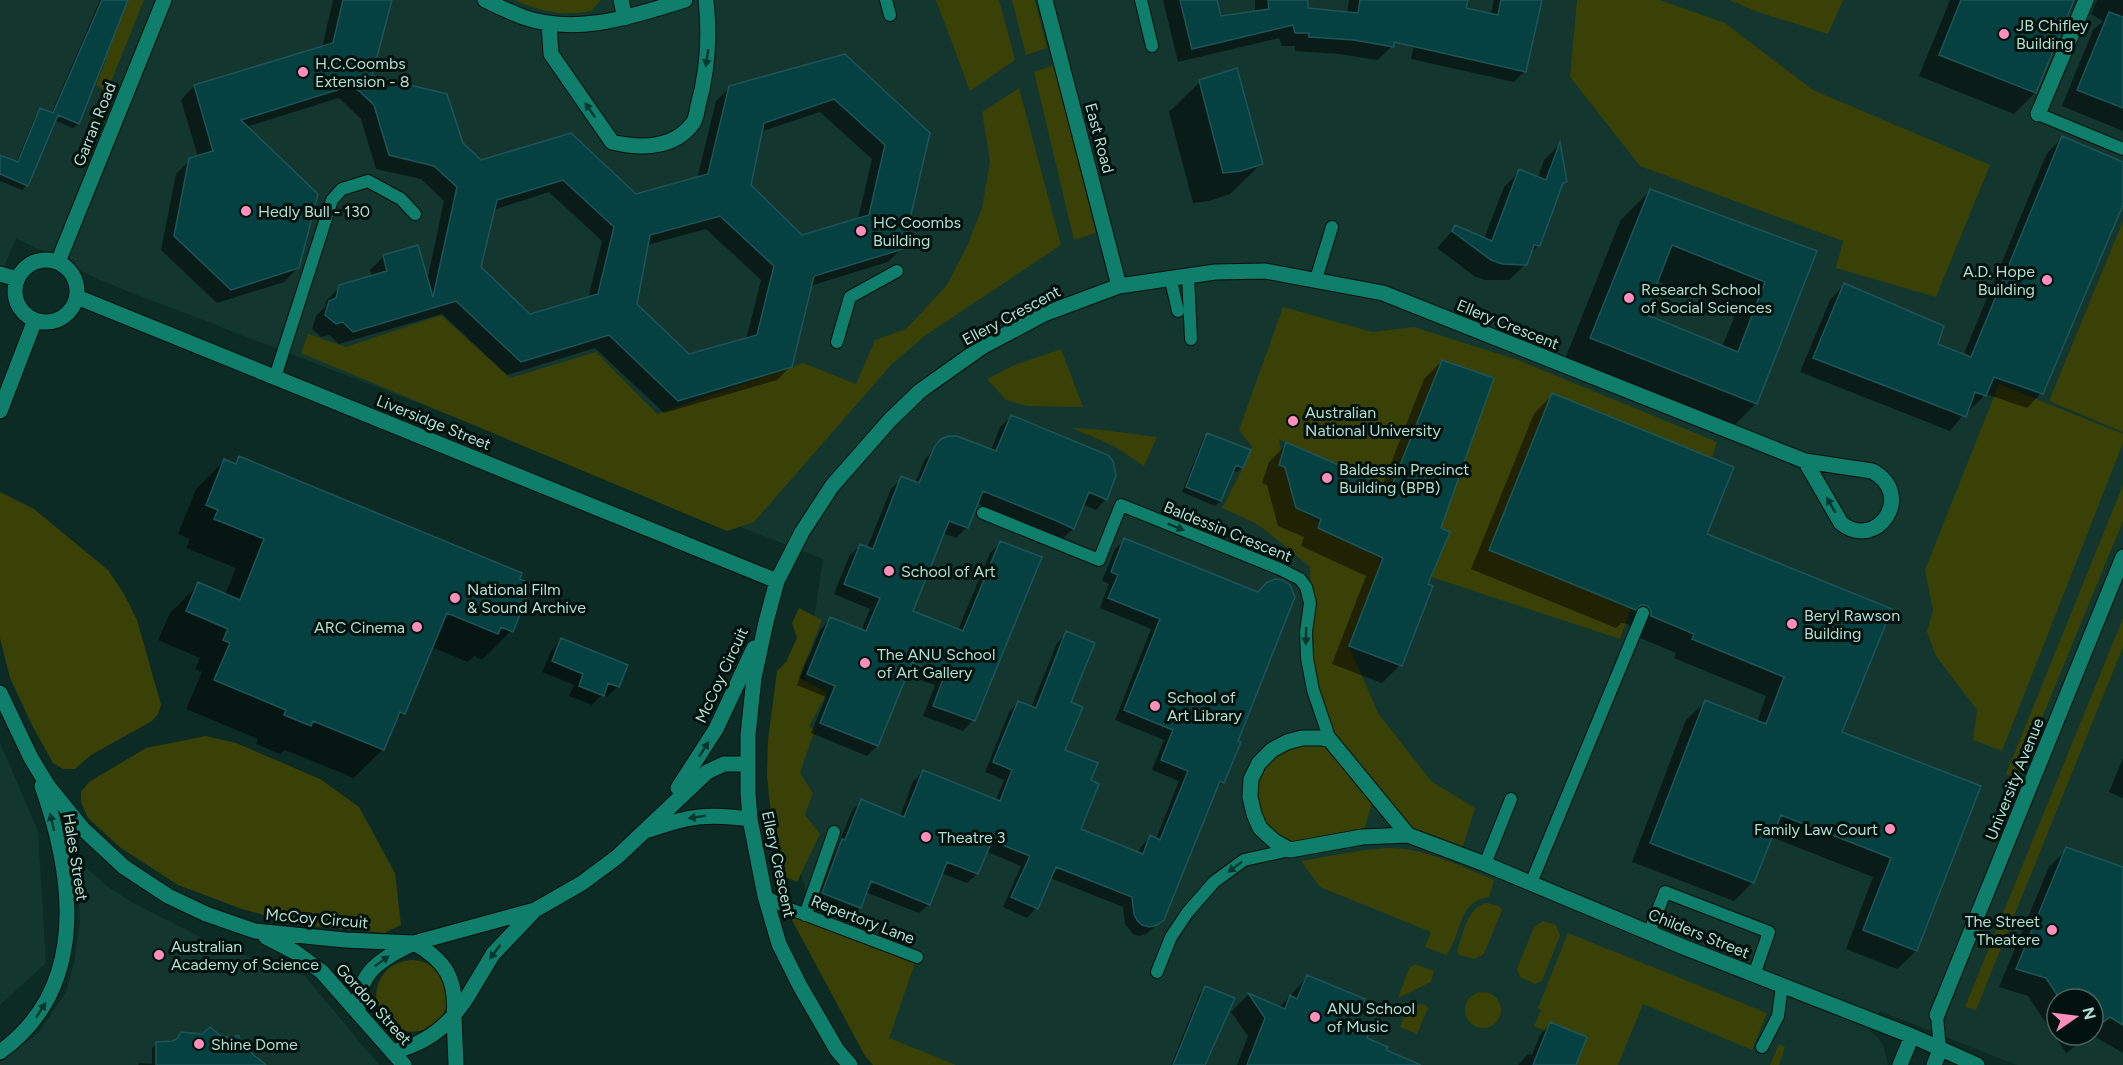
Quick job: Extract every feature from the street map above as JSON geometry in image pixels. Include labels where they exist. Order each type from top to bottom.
[{"type":"street","name":"Garran Road","points":[[58,262],[164,0]]},
{"type":"street","points":[[484,0],[523,17],[549,23],[582,25],[625,18],[685,0]]},
{"type":"street","points":[[621,0],[625,18]]},
{"type":"street","points":[[549,23],[551,54],[612,142],[633,147],[655,145],[679,136],[694,122],[708,52],[709,23],[706,0]]},
{"type":"street","name":"East Road","points":[[1045,0],[1119,285]]},
{"type":"street","points":[[2038,114],[2086,0]]},
{"type":"street","points":[[47,260],[58,262],[67,267],[74,276],[77,297],[72,308],[64,317],[53,321],[35,320],[19,306],[15,290],[17,279],[32,263],[47,260]]},
{"type":"street","name":"Ellery Crescent","points":[[850,1065],[831,1041],[800,986],[779,944],[765,896],[750,819],[746,764],[754,678],[777,581],[802,532],[832,486],[890,420],[920,391],[981,347],[1044,314],[1119,285],[1215,272],[1265,271],[1383,293],[1805,460],[1867,470],[1877,474],[1890,490],[1891,506],[1888,516],[1876,527],[1866,530],[1855,530],[1845,526],[1841,523],[1805,460]]},
{"type":"street","points":[[0,274],[17,279]]},
{"type":"street","name":"Liversidge Street","points":[[77,297],[777,581]]},
{"type":"street","points":[[0,411],[35,320]]},
{"type":"street","name":"University Avenue","points":[[1937,1015],[2123,557]]},
{"type":"street","name":"McCoy Circuit","points":[[646,831],[708,744],[766,622]]},
{"type":"street","name":"McCoy Circuit","points":[[0,693],[31,758],[66,810],[124,867],[168,896],[206,914],[255,931],[345,940],[414,943]]},
{"type":"street","points":[[1302,738],[1330,740],[1408,835],[1362,837],[1290,850],[1274,841],[1260,828],[1251,806],[1251,779],[1254,771],[1265,756],[1279,746],[1302,738]]},
{"type":"street","name":"Hales Street","points":[[0,1052],[23,1033],[40,1014],[57,980],[66,943],[66,903],[61,861],[48,802],[31,758]]},
{"type":"street","name":"McCoy Circuit","points":[[358,1011],[361,988],[371,969],[388,956],[414,943],[535,910],[582,883],[617,857],[707,771],[724,764],[746,764]]},
{"type":"street","name":"McCoy Circuit","points":[[646,831],[703,815],[750,819]]},
{"type":"street","name":"Childers Street","points":[[1408,835],[1485,864],[1754,975],[1912,1036],[1977,1065]]},
{"type":"street","name":"McCoy Circuit","points":[[393,1052],[430,1037],[454,1015],[493,954],[535,910]]},
{"type":"street","name":"Gordon Street","points":[[255,931],[308,960],[336,986],[404,1065]]},
{"type":"street","points":[[414,943],[435,956],[448,973],[453,990],[456,1065]]},
{"type":"street","points":[[1900,1065],[1912,1036]]},
{"type":"street","points":[[1934,1065],[1940,1050]]},
{"type":"lane","points":[[886,0],[890,15]]},
{"type":"lane","points":[[1141,0],[1152,46]]},
{"type":"lane","points":[[2038,114],[2123,149]]},
{"type":"lane","points":[[275,377],[332,200],[342,189],[368,181],[401,199],[415,214]]},
{"type":"lane","points":[[1316,279],[1332,227]]},
{"type":"lane","points":[[837,342],[850,297],[897,271]]},
{"type":"lane","points":[[1188,275],[1191,339]]},
{"type":"lane","points":[[1170,277],[1178,311]]},
{"type":"lane","name":"Baldessin Crescent","points":[[983,513],[1099,560],[1121,505],[1280,568],[1300,579],[1306,587],[1310,603],[1306,632],[1307,658],[1318,708],[1330,740]]},
{"type":"lane","points":[[1531,883],[1643,613]]},
{"type":"lane","points":[[1485,864],[1510,799]]},
{"type":"lane","points":[[805,915],[834,832]]},
{"type":"lane","points":[[1156,972],[1171,937],[1187,913],[1214,882],[1244,860],[1290,850]]},
{"type":"lane","points":[[1649,933],[1665,892],[1769,933],[1754,975]]},
{"type":"lane","name":"Repertory Lane","points":[[765,896],[805,915],[916,957]]},
{"type":"lane","points":[[1762,1047],[1778,1016],[1782,986]]},
{"type":"lane","points":[[1937,1015],[1940,1050]]},
{"type":"shaded area","name":"Australian National University","points":[[0,0],[2123,0],[2123,1065],[2017,1065],[1880,1011],[1869,1031],[1883,1045],[1888,1065],[877,1065],[865,1056],[783,824],[823,559],[104,282],[16,238],[0,276]]},
{"type":"shaded area","points":[[0,743],[38,831],[46,963],[0,1005]]},
{"type":"shaded area","name":"Australian Academy of Science","points":[[75,858],[108,887],[135,904],[220,947],[305,976],[379,1065],[0,1065],[0,1062],[38,1033],[66,992],[74,963],[80,922]]},
{"type":"green space","points":[[128,0],[144,0],[107,92],[96,85],[106,60],[104,58]]},
{"type":"green space","points":[[514,0],[601,0],[591,11],[561,13],[542,10]]},
{"type":"green space","points":[[936,0],[999,0],[1015,60],[970,91]]},
{"type":"green space","points":[[1012,0],[1035,0],[1047,48],[1026,55]]},
{"type":"green space","points":[[1577,0],[1660,0],[1725,23],[1813,90],[1990,165],[1936,297],[1836,268],[1843,241],[1640,166],[1570,77]]},
{"type":"green space","points":[[1729,0],[1843,0],[1828,34],[1755,11]]},
{"type":"green space","points":[[1054,65],[1096,233],[1074,240],[1034,72]]},
{"type":"green space","points":[[1019,88],[1061,245],[926,335],[892,364],[754,522],[727,531],[301,353],[308,334],[346,347],[441,315],[510,378],[596,352],[657,414],[803,363],[856,384],[875,340],[906,329],[947,285],[967,246],[982,208],[990,161],[982,112]]},
{"type":"green space","points":[[2123,221],[2123,432],[2049,401]]},
{"type":"green space","points":[[1283,307],[1373,332],[1414,327],[1518,360],[1717,442],[1712,458],[1631,608],[1620,639],[1431,577],[1450,532],[1441,528],[1494,378],[1442,360],[1391,488],[1279,439],[1282,457],[1279,465],[1285,467],[1293,498],[1299,501],[1296,508],[1379,558],[1380,565],[1349,646],[1378,713],[1431,781],[1475,808],[1460,856],[1408,835],[1374,796],[1362,837],[1281,846],[1251,806],[1265,756],[1323,738],[1313,690],[1310,567],[1264,529],[1222,508],[1252,447],[1239,430]]},
{"type":"green space","points":[[1061,349],[1083,407],[1027,406],[1006,400],[987,379],[1012,366]]},
{"type":"green space","points":[[1999,384],[2123,434],[2123,443],[2002,751],[1973,740],[1977,710],[1936,656],[1927,632],[1933,610],[1925,570]]},
{"type":"green space","points":[[1072,428],[1157,437],[1144,466],[1114,446]]},
{"type":"green space","points":[[2123,485],[2123,521],[2017,779],[2006,774]]},
{"type":"green space","points":[[0,492],[34,509],[108,570],[137,620],[161,705],[152,721],[91,755],[75,769],[63,769],[53,763],[10,678],[0,638]]},
{"type":"green space","points":[[799,608],[822,620],[799,678],[827,692],[809,727],[815,729],[800,773],[813,793],[805,815],[820,834],[797,882],[780,874],[767,776],[768,740],[777,671],[786,662],[797,638],[792,623]]},
{"type":"green space","points":[[2123,618],[2123,647],[1976,1010],[1965,1007]]},
{"type":"green space","points":[[206,736],[236,743],[320,779],[359,807],[395,873],[401,925],[384,933],[300,925],[242,909],[178,885],[121,848],[88,818],[81,802],[81,792],[89,782],[146,748]]},
{"type":"green space","points":[[1388,848],[1429,854],[1494,880],[1489,897],[1478,900],[1465,912],[1446,955],[1425,947],[1431,932],[1320,887],[1301,861]]},
{"type":"green space","points":[[1486,903],[1499,906],[1502,910],[1484,954],[1474,959],[1459,955],[1457,951],[1470,916],[1474,910]]},
{"type":"green space","points":[[785,907],[917,957],[889,1038],[956,1065],[873,1065],[865,1056]]},
{"type":"green space","points":[[1543,921],[1556,925],[1560,936],[1542,981],[1535,984],[1520,977],[1517,969],[1534,927]]},
{"type":"green space","points":[[1568,933],[1767,1013],[1752,1050],[1643,1004],[1618,1065],[1576,1065],[1587,1037],[1550,1022],[1546,1031],[1534,1026],[1541,1010],[1538,1008]]},
{"type":"green space","points":[[412,960],[426,963],[438,970],[445,982],[448,996],[445,1010],[438,1022],[426,1029],[412,1032],[398,1029],[386,1022],[379,1010],[376,996],[379,982],[386,970],[398,963]]},
{"type":"green space","points":[[1415,964],[1434,971],[1431,982],[1398,998],[1409,968]]},
{"type":"green space","points":[[1483,992],[1496,997],[1501,1010],[1496,1023],[1483,1028],[1470,1023],[1465,1010],[1470,997]]},
{"type":"green space","points":[[1421,1004],[1428,1008],[1417,1034],[1400,1027],[1406,1010]]},
{"type":"green space","points":[[1779,1044],[1785,1047],[1779,1065],[1770,1065]]},
{"type":"building","points":[[102,0],[128,0],[79,124],[58,115],[28,186],[0,174],[0,155],[18,162],[40,108],[53,113]]},
{"type":"building","name":"HC Coombs Building","points":[[343,0],[392,0],[372,76],[447,94],[463,143],[481,160],[571,133],[636,194],[708,174],[729,86],[845,54],[930,133],[903,249],[814,276],[792,367],[678,401],[609,335],[521,362],[456,301],[353,332],[343,322],[336,324],[325,315],[329,301],[336,298],[339,285],[387,271],[383,255],[418,245],[433,297],[457,187],[434,166],[389,155],[374,105],[353,85],[241,120],[318,194],[299,268],[231,290],[174,236],[189,158],[213,151],[194,85],[333,43]],"holes":[[[834,99],[885,145],[869,215],[802,235],[751,185],[764,123]],[[563,180],[614,227],[598,294],[530,314],[481,267],[497,200]],[[720,216],[774,266],[757,335],[689,354],[637,304],[650,235]]]},
{"type":"building","points":[[1180,0],[1217,0],[1221,16],[1269,9],[1268,0],[1308,0],[1308,8],[1358,13],[1360,0],[1468,0],[1466,8],[1498,15],[1501,0],[1542,0],[1526,72],[1394,42],[1394,47],[1354,40],[1309,37],[1309,33],[1295,33],[1293,25],[1192,49]]},
{"type":"building","name":"JB Chifley Building","points":[[1961,0],[2074,0],[2036,93],[1939,55]]},
{"type":"building","points":[[2109,12],[2123,17],[2123,108],[2077,90]]},
{"type":"building","points":[[1237,68],[1263,164],[1241,171],[1223,173],[1199,80]]},
{"type":"building","name":"A.D. Hope Building","points":[[2062,136],[2123,162],[2123,205],[2043,394],[1994,377],[1986,396],[1975,392],[1966,417],[1813,358],[1844,283],[1944,326],[1938,344],[1971,357]]},
{"type":"building","points":[[1560,142],[1567,182],[1563,183],[1540,246],[1534,245],[1527,265],[1502,264],[1491,260],[1452,231],[1455,225],[1492,241],[1519,169],[1546,180]]},
{"type":"building","name":"Research School of Social Sciences","points":[[1650,189],[1817,251],[1757,404],[1590,338]],"holes":[[[1672,245],[1765,282],[1738,352],[1645,314]]]},
{"type":"building","name":"Baldessin Precinct Building (BPB)","points":[[1442,360],[1494,378],[1441,528],[1450,532],[1428,584],[1433,586],[1402,666],[1349,646],[1383,558],[1318,528],[1321,519],[1296,508],[1285,467],[1279,465],[1286,442],[1391,488]]},
{"type":"building","points":[[1552,393],[1734,467],[1707,534],[1892,609],[1842,732],[1981,786],[1917,951],[1863,930],[1891,858],[1781,815],[1754,883],[1650,843],[1705,700],[1766,724],[1784,677],[1692,639],[1694,634],[1651,616],[1651,611],[1647,606],[1641,605],[1636,610],[1489,550]]},
{"type":"building","name":"School of Art","points":[[1011,415],[1108,455],[1113,461],[1116,476],[1107,500],[1089,492],[1074,529],[983,491],[968,528],[949,521],[913,611],[963,631],[1000,541],[1042,557],[975,721],[933,706],[945,674],[912,663],[878,746],[820,723],[835,686],[807,674],[830,617],[866,631],[880,598],[844,584],[860,544],[873,549],[901,476],[919,483],[935,446],[941,439],[949,436],[957,436],[996,451]]},
{"type":"building","points":[[1207,433],[1251,450],[1243,468],[1236,465],[1221,501],[1186,487]]},
{"type":"building","name":"National Film & Sound Archive","points":[[239,456],[522,573],[520,579],[532,584],[513,632],[501,627],[498,634],[447,613],[405,714],[400,712],[384,750],[313,721],[311,726],[284,715],[286,710],[214,680],[230,643],[223,640],[228,629],[186,611],[198,582],[240,600],[264,539],[214,519],[218,510],[206,505],[224,459],[236,464]]},
{"type":"building","points":[[1124,538],[1258,592],[1266,583],[1275,579],[1283,580],[1290,585],[1295,597],[1238,741],[1241,742],[1224,783],[1220,781],[1164,920],[1150,927],[1142,925],[1134,914],[1132,897],[1056,867],[1038,909],[1011,897],[1030,856],[992,841],[978,874],[947,862],[930,905],[871,881],[861,908],[822,893],[842,839],[845,840],[861,799],[904,817],[923,770],[1000,801],[1012,770],[993,762],[1018,701],[1036,708],[1066,631],[1095,643],[1071,702],[1083,707],[1065,750],[1098,763],[1091,780],[1099,784],[1081,829],[1143,854],[1150,835],[1160,840],[1188,771],[1161,760],[1173,730],[1124,710],[1160,619],[1108,598],[1118,575],[1111,572]]},
{"type":"building","points":[[561,638],[628,665],[619,687],[608,683],[604,696],[579,686],[583,674],[552,661]]},
{"type":"building","points":[[2066,847],[2123,867],[2123,1025],[2110,1017],[2105,1021],[2105,987],[2052,987],[2046,978],[2016,969]]},
{"type":"building","name":"ANU School of Music","points":[[1307,975],[1365,999],[1356,1021],[1371,1028],[1367,1038],[1388,1047],[1386,1050],[1421,1065],[1247,1065],[1265,1018],[1248,993],[1285,1009],[1290,995],[1297,999]]},
{"type":"building","points":[[1205,986],[1235,998],[1205,1065],[1173,1065]]},
{"type":"building","points":[[1550,1022],[1587,1037],[1576,1065],[1533,1065]]},
{"type":"building","name":"Shine Dome","points":[[210,1027],[221,1036],[239,1036],[243,1046],[266,1065],[156,1065],[156,1042],[177,1039],[181,1032],[202,1034]]},
{"type":"place","name":"JB Chifley Building","points":[[2004,34]]},
{"type":"place","name":"H.C.Coombs Extension - 8","points":[[303,72]]},
{"type":"place","name":"Hedly Bull - 130","points":[[246,211]]},
{"type":"place","name":"HC Coombs Building","points":[[861,231]]},
{"type":"place","name":"A.D. Hope Building","points":[[2047,280]]},
{"type":"place","name":"Research School of Social Sciences","points":[[1629,298]]},
{"type":"place","name":"Australian National University","points":[[1293,421]]},
{"type":"place","name":"Baldessin Precinct Building (BPB)","points":[[1327,478]]},
{"type":"place","name":"School of Art","points":[[889,571]]},
{"type":"place","name":"National Film & Sound Archive","points":[[455,598]]},
{"type":"place","name":"Beryl Rawson Building","points":[[1792,624]]},
{"type":"place","name":"ARC Cinema","points":[[417,627]]},
{"type":"place","name":"The ANU School of Art Gallery","points":[[865,663]]},
{"type":"place","name":"School of Art Library","points":[[1155,706]]},
{"type":"place","name":"Family Law Court","points":[[1890,829]]},
{"type":"place","name":"Theatre 3","points":[[926,837]]},
{"type":"place","name":"The Street Theatere","points":[[2052,930]]},
{"type":"place","name":"Australian Academy of Science","points":[[159,955]]},
{"type":"place","name":"ANU School of Music","points":[[1315,1017]]},
{"type":"place","name":"Shine Dome","points":[[199,1044]]}]
